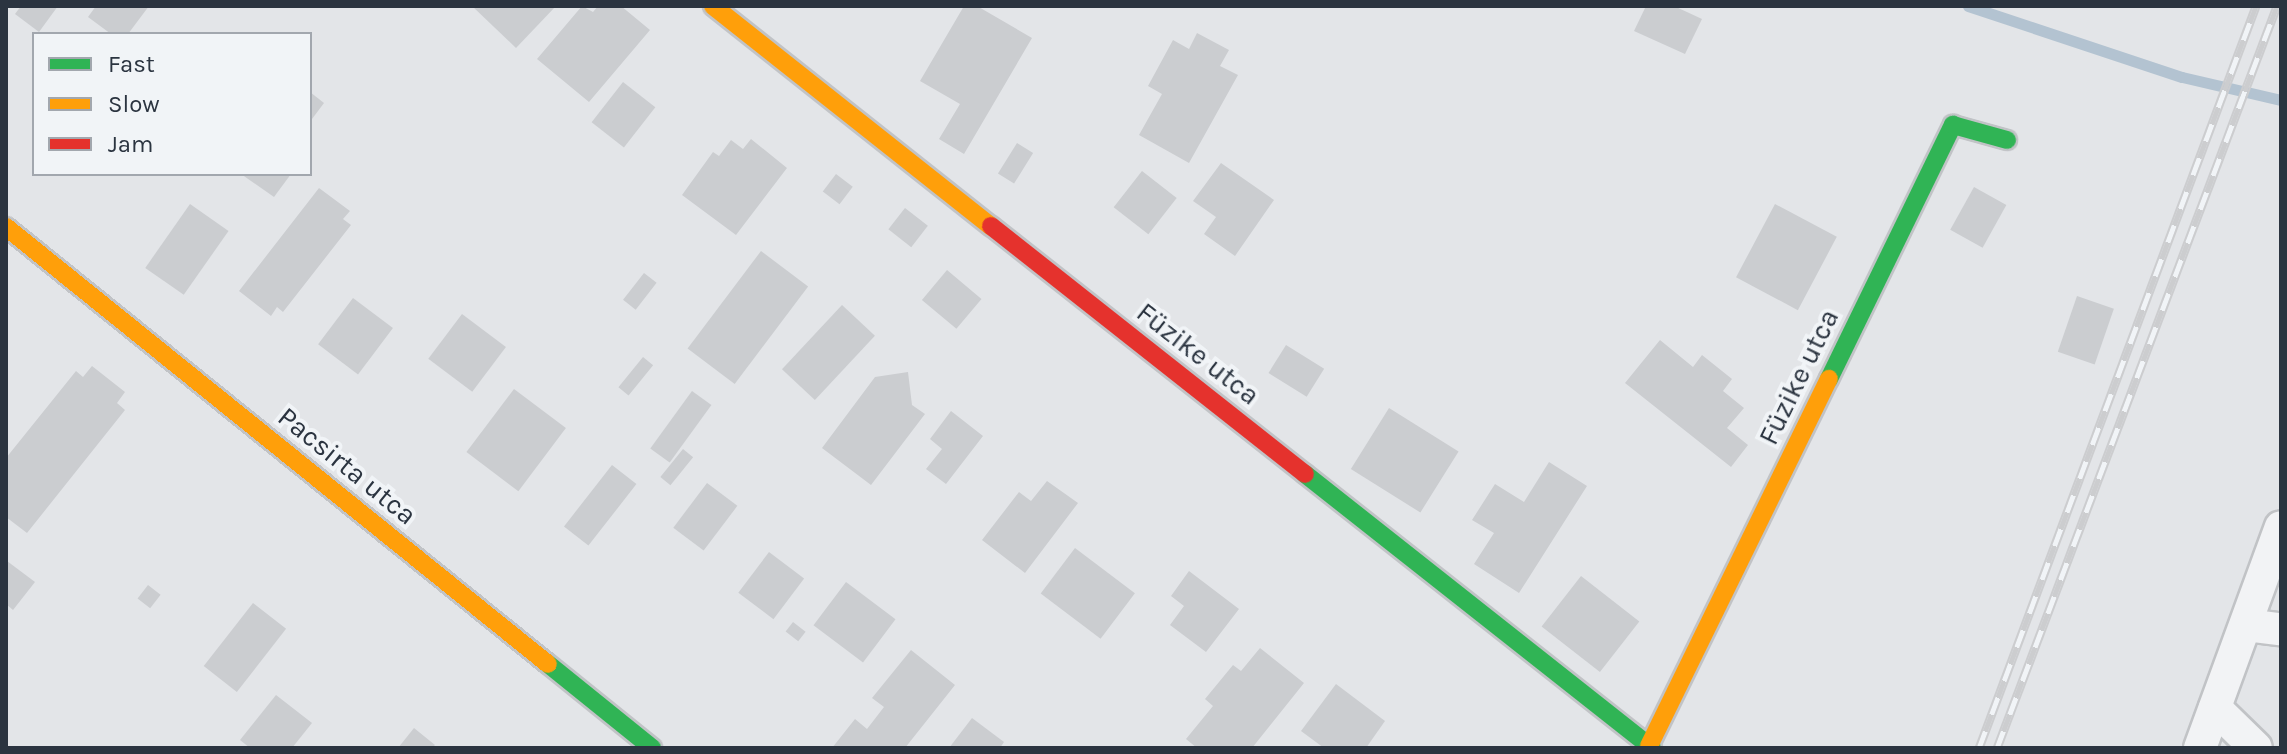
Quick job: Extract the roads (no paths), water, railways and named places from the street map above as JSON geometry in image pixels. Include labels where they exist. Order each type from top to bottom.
[{"type":"street","name":"Füzike utca","points":[[713,6],[1650,747],[1953,125],[2007,140]]},
{"type":"street","name":"Pacsirta utca","points":[[6,227],[652,748]]},
{"type":"street","points":[[2200,748],[2281,527]]},
{"type":"street","points":[[2246,625],[2281,629]]},
{"type":"street","points":[[2215,708],[2256,748]]},
{"type":"waterway","points":[[1968,6],[2182,77],[2281,100]]},
{"type":"railway","points":[[1979,748],[2256,6]]},
{"type":"railway","points":[[1997,748],[2277,6]]}]
